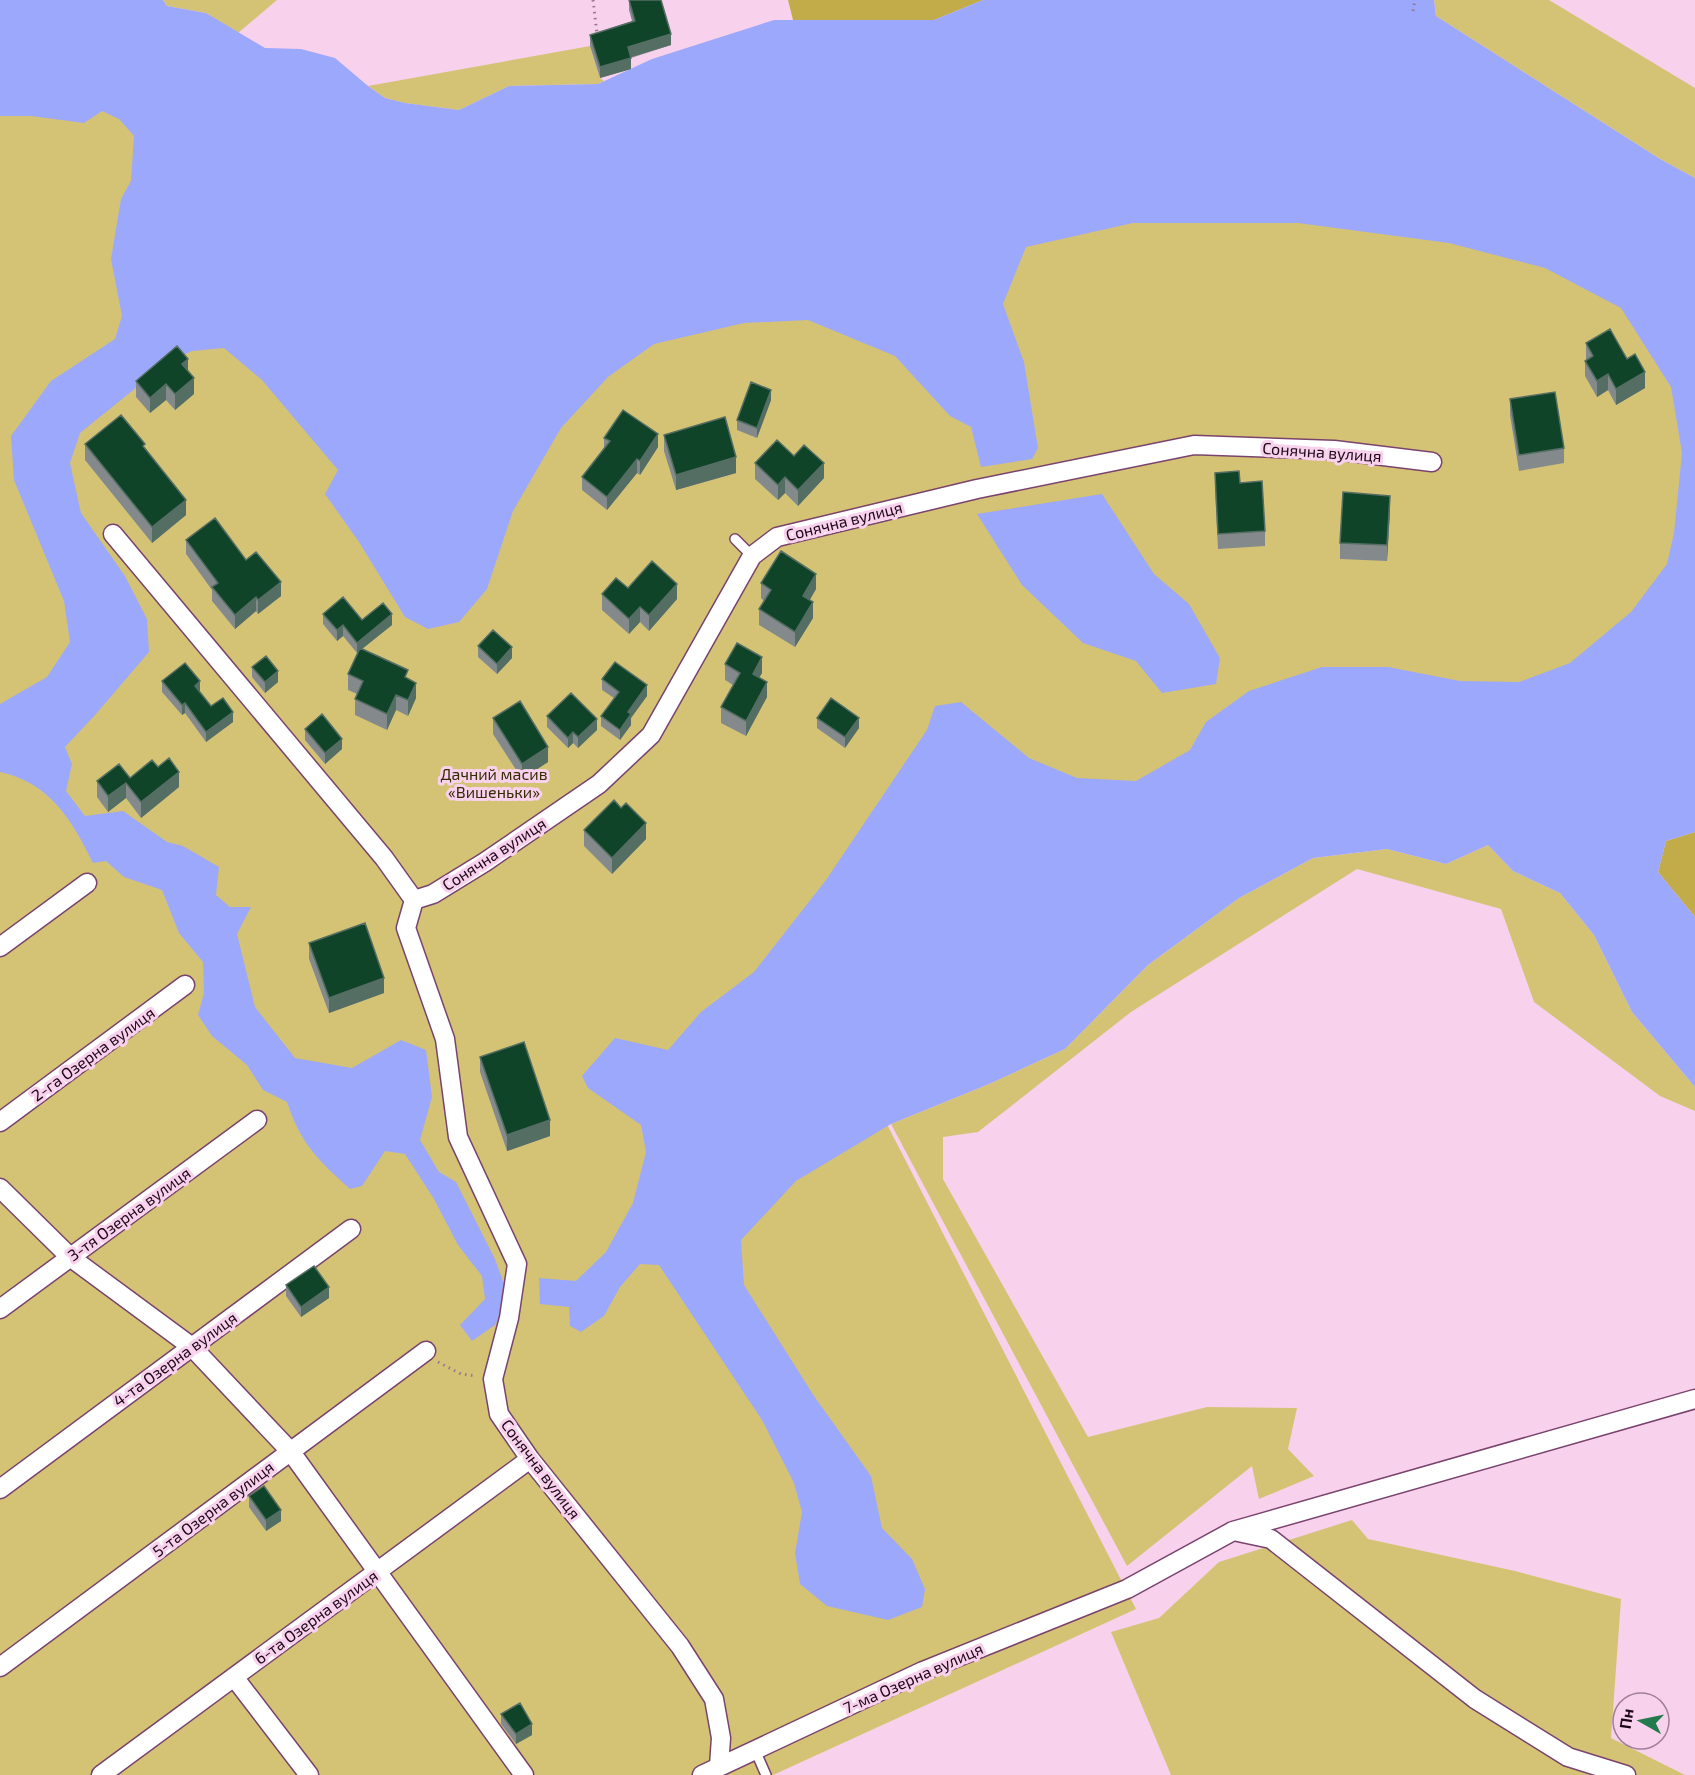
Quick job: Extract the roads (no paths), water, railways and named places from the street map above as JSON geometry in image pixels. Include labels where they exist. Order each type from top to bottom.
[{"type":"street","name":"Сонячна вулиця","points":[[720,1766],[721,1738],[714,1698],[680,1646],[530,1459],[499,1414],[493,1379],[509,1318],[517,1264],[458,1137],[445,1039],[406,928],[414,900],[433,894],[485,862],[599,784],[651,735],[752,556],[777,537],[977,489],[1194,445],[1334,450],[1432,462]]},
{"type":"street","points":[[113,534],[384,858],[414,900]]},
{"type":"street","points":[[0,947],[87,883]]},
{"type":"street","name":"2-га Озерна вулиця","points":[[0,1122],[185,985]]},
{"type":"street","name":"3-тя Озерна вулиця","points":[[0,1309],[257,1120]]},
{"type":"street","points":[[0,1188],[70,1257],[192,1347],[291,1452],[524,1775]]},
{"type":"street","name":"4-та Озерна вулиця","points":[[0,1489],[351,1229]]},
{"type":"street","name":"5-та Озерна вулиця","points":[[0,1667],[426,1351]]},
{"type":"street","name":"7-ма Озерна вулиця","points":[[702,1775],[923,1671],[1127,1589],[1233,1531],[1695,1399]]},
{"type":"street","name":"6-та Озерна вулиця","points":[[104,1774],[530,1459]]},
{"type":"street","points":[[1233,1531],[1271,1539],[1475,1699],[1558,1751],[1568,1757],[1626,1775]]},
{"type":"street","points":[[234,1677],[309,1775]]},
{"type":"lane","points":[[735,539],[752,556]]},
{"type":"lane","points":[[755,1749],[766,1775]]},
{"type":"water","points":[[0,0],[163,0],[167,6],[206,13],[265,48],[301,49],[335,58],[385,98],[459,110],[509,86],[598,84],[652,59],[774,20],[934,20],[983,0],[1434,0],[1436,16],[1660,159],[1695,178],[1695,832],[1666,841],[1658,872],[1695,917],[1695,1087],[1632,1012],[1594,935],[1560,893],[1513,871],[1488,845],[1446,864],[1387,849],[1313,858],[1239,898],[1148,965],[1065,1049],[989,1084],[891,1124],[796,1181],[741,1240],[744,1285],[814,1396],[871,1476],[882,1528],[912,1559],[925,1589],[922,1607],[888,1620],[827,1606],[800,1584],[795,1553],[802,1512],[794,1483],[762,1420],[659,1265],[640,1264],[620,1287],[604,1316],[581,1332],[570,1326],[569,1307],[540,1304],[539,1278],[576,1281],[606,1252],[633,1203],[646,1152],[641,1125],[588,1088],[582,1076],[615,1038],[668,1050],[701,1012],[754,972],[826,880],[927,730],[935,706],[961,702],[1029,758],[1077,778],[1136,781],[1190,750],[1206,722],[1249,691],[1322,667],[1388,667],[1460,681],[1519,682],[1570,663],[1631,612],[1667,564],[1674,533],[1682,453],[1671,387],[1621,308],[1545,268],[1449,243],[1298,223],[1133,223],[1026,247],[1003,304],[1024,362],[1038,448],[1032,459],[981,467],[971,427],[950,416],[895,356],[808,320],[744,323],[654,344],[608,377],[561,428],[513,511],[487,589],[459,622],[428,629],[405,617],[359,542],[325,494],[338,470],[262,380],[224,348],[192,351],[168,362],[80,433],[70,463],[81,513],[125,576],[147,619],[149,652],[65,747],[72,764],[66,791],[85,816],[123,811],[167,842],[183,846],[219,867],[216,895],[230,907],[251,907],[237,934],[255,1007],[295,1058],[352,1068],[401,1040],[426,1050],[432,1097],[420,1140],[439,1172],[456,1182],[495,1259],[509,1298],[495,1325],[472,1341],[460,1325],[485,1299],[482,1276],[458,1245],[434,1199],[405,1154],[385,1151],[362,1186],[350,1189],[338,1178],[304,1140],[287,1102],[263,1090],[247,1065],[212,1036],[198,1015],[204,993],[203,962],[179,933],[162,890],[124,877],[106,861],[93,863],[68,818],[46,794],[17,777],[0,772],[0,704],[47,677],[70,642],[64,601],[14,480],[11,436],[51,381],[115,339],[122,316],[111,259],[121,199],[131,181],[134,136],[119,119],[102,111],[84,123],[31,116],[0,116]]},
{"type":"water","points":[[1102,494],[1154,574],[1189,604],[1220,658],[1216,684],[1162,693],[1136,661],[1083,643],[1022,585],[977,514]]},
{"type":"park label","name":"Дачний масив «Вишеньки»","points":[[494,783]]}]
